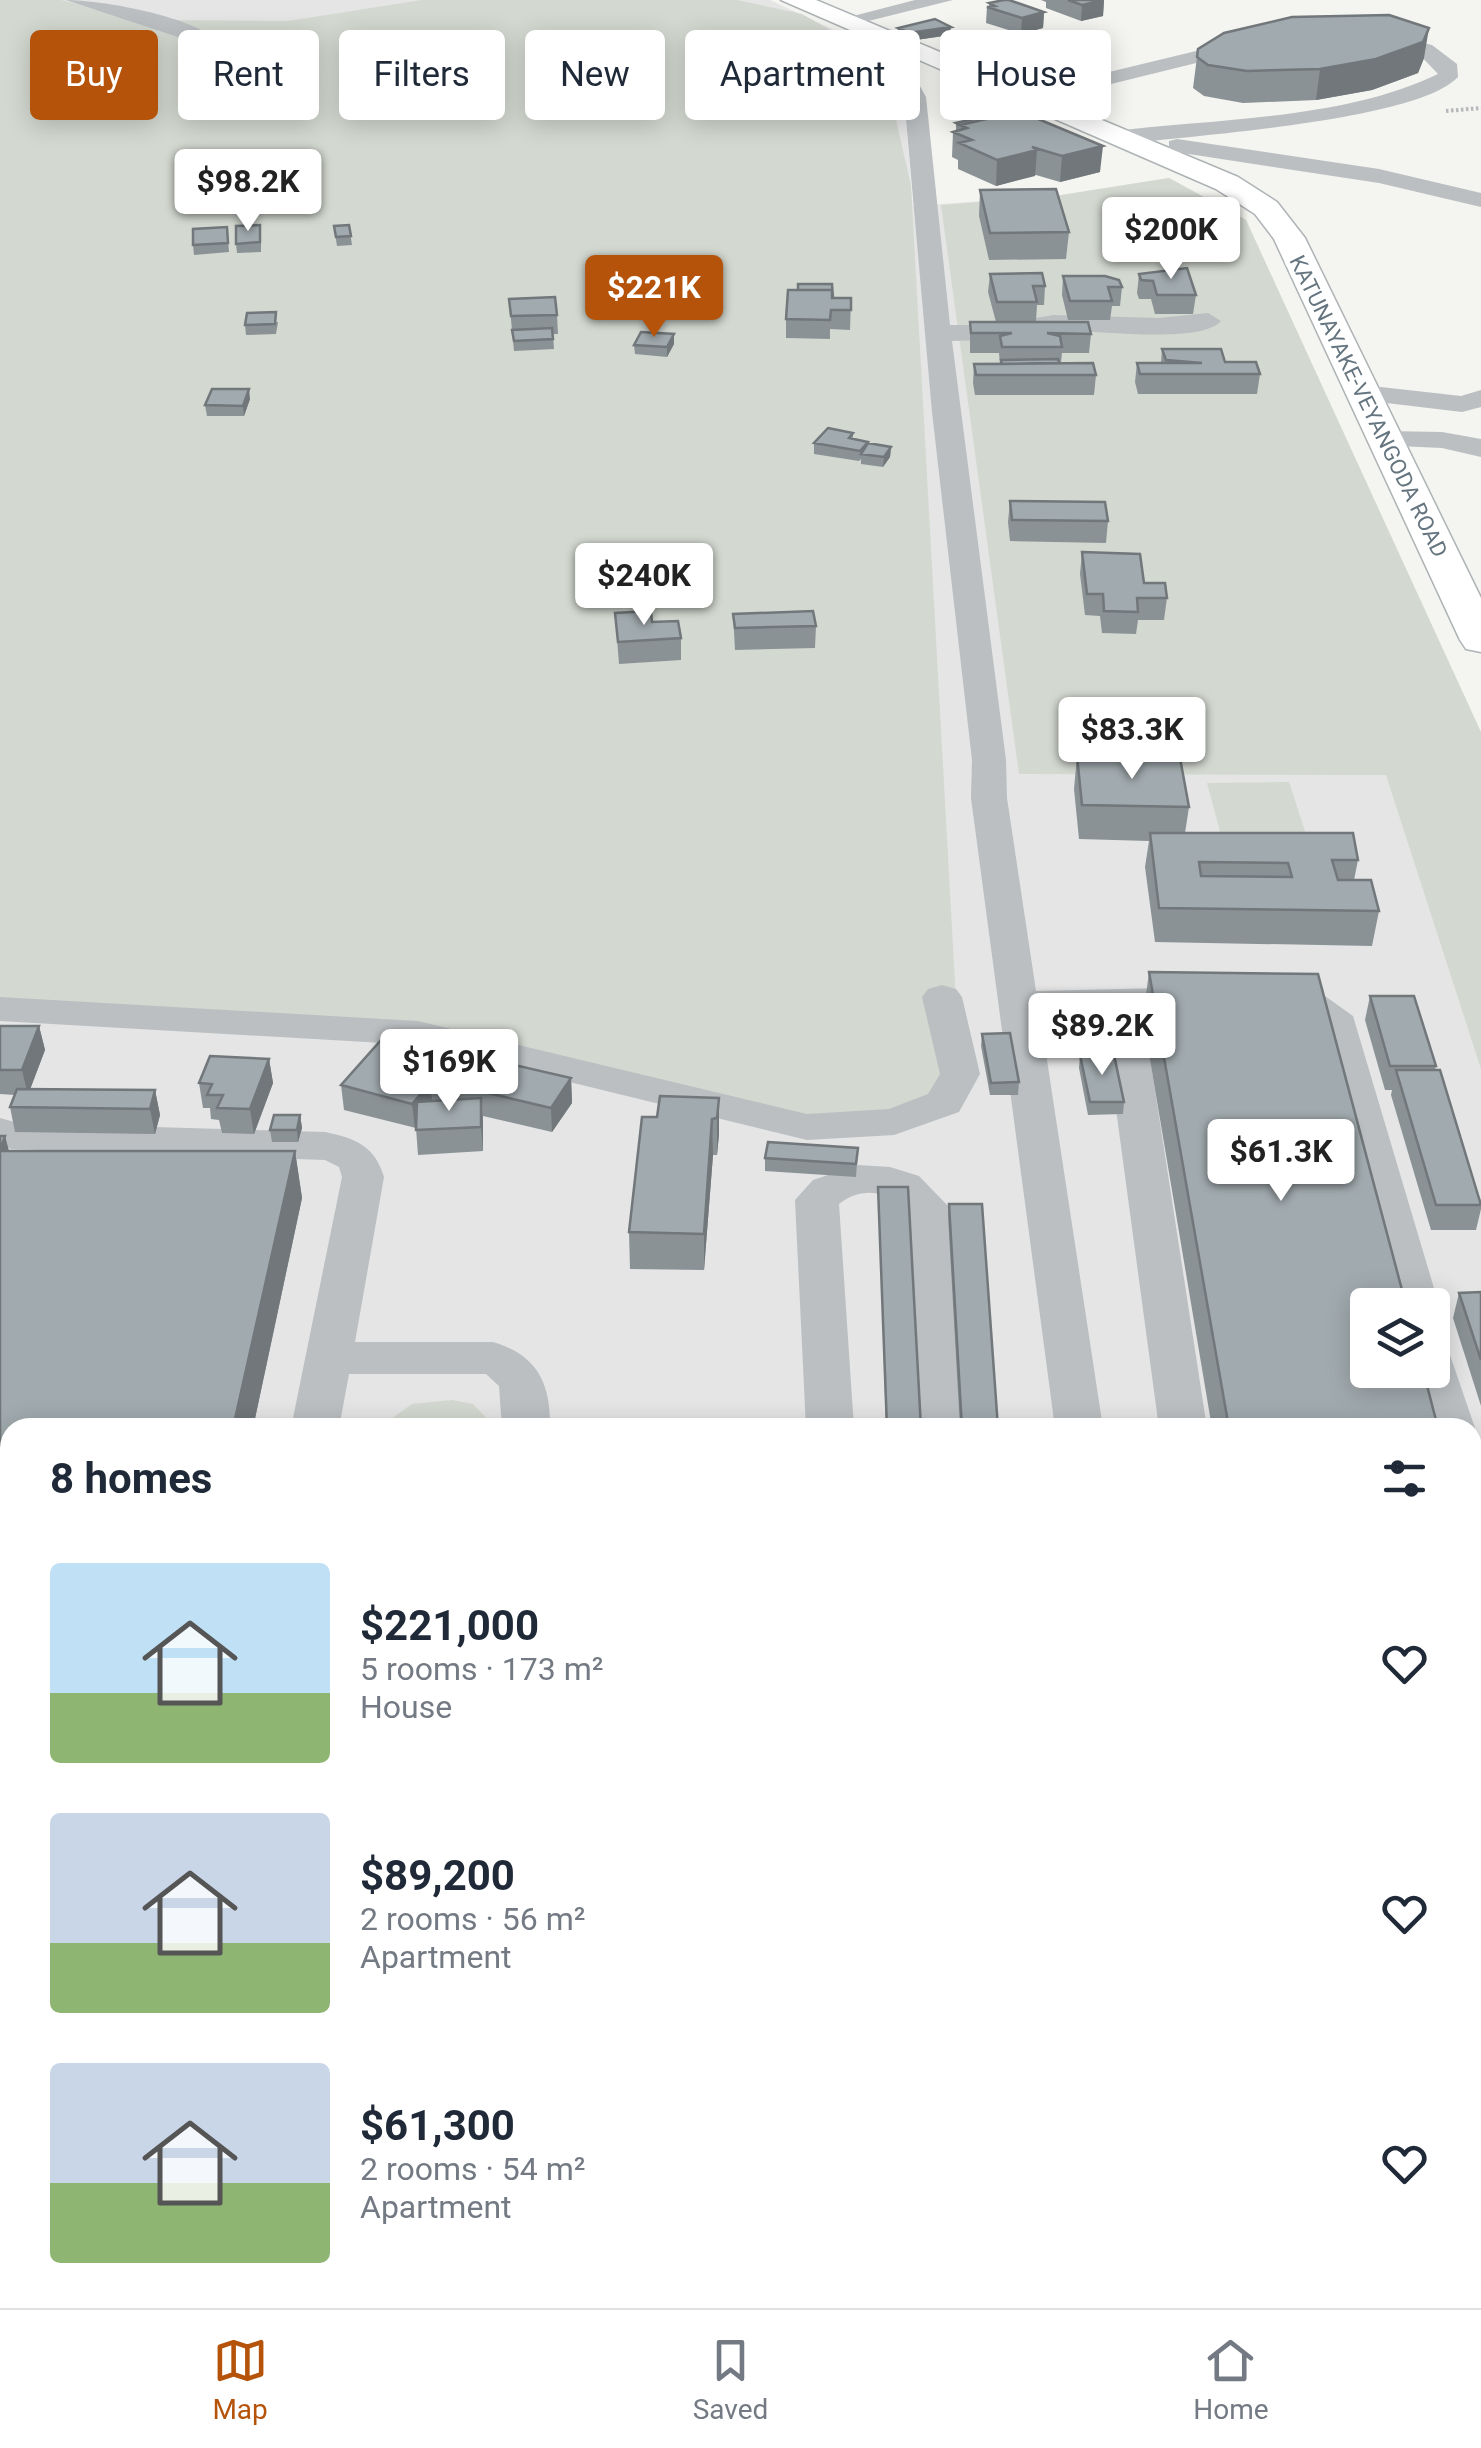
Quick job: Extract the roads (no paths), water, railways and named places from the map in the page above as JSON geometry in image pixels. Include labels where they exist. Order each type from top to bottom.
[{"type":"main road","name":"KATUNAYAKE-VEYANGODA ROAD","points":[[794,0],[866,30]]},
{"type":"main road","name":"KATUNAYAKE-VEYANGODA ROAD","points":[[1074,120],[1227,184],[1266,208],[1289,238],[1481,640]]},
{"type":"street","points":[[76,0],[124,11],[178,30]]},
{"type":"street","points":[[844,21],[943,0]]},
{"type":"street","points":[[1120,140],[1388,98],[1436,86],[1448,77],[1450,68],[1425,49],[1347,34]]},
{"type":"street","points":[[1111,78],[1276,37]]},
{"type":"street","points":[[1128,74],[1146,80],[1147,98]]},
{"type":"street","points":[[1114,102],[1118,95],[1147,98],[1182,121],[1216,113]]},
{"type":"street","points":[[1181,106],[1256,118]]},
{"type":"street","points":[[917,120],[938,334],[989,760],[988,798],[1077,1418]]},
{"type":"street","points":[[1120,140],[1225,150],[1378,176],[1481,200]]},
{"type":"street","points":[[938,334],[997,333],[1053,323],[1159,326],[1208,321]]},
{"type":"street","points":[[1363,393],[1462,404],[1481,398]]},
{"type":"street","points":[[1385,439],[1442,440],[1481,448]]},
{"type":"street","points":[[0,1009],[418,1033],[806,1127],[894,1122],[944,1103],[960,1074],[942,998]]},
{"type":"street","points":[[1018,1003],[1304,998],[1328,1010],[1411,1288]]},
{"type":"street","points":[[1121,1000],[1182,1418]]},
{"type":"street","points":[[0,1131],[12,1136],[326,1146],[352,1154],[360,1163],[363,1176],[318,1418]]},
{"type":"street","points":[[829,1418],[818,1200],[835,1184],[854,1180],[899,1182],[918,1194],[926,1206],[940,1418]]},
{"type":"street","points":[[329,1358],[494,1358],[517,1370],[524,1381],[526,1418]]},
{"type":"street","points":[[1439,1388],[1448,1418]]}]
